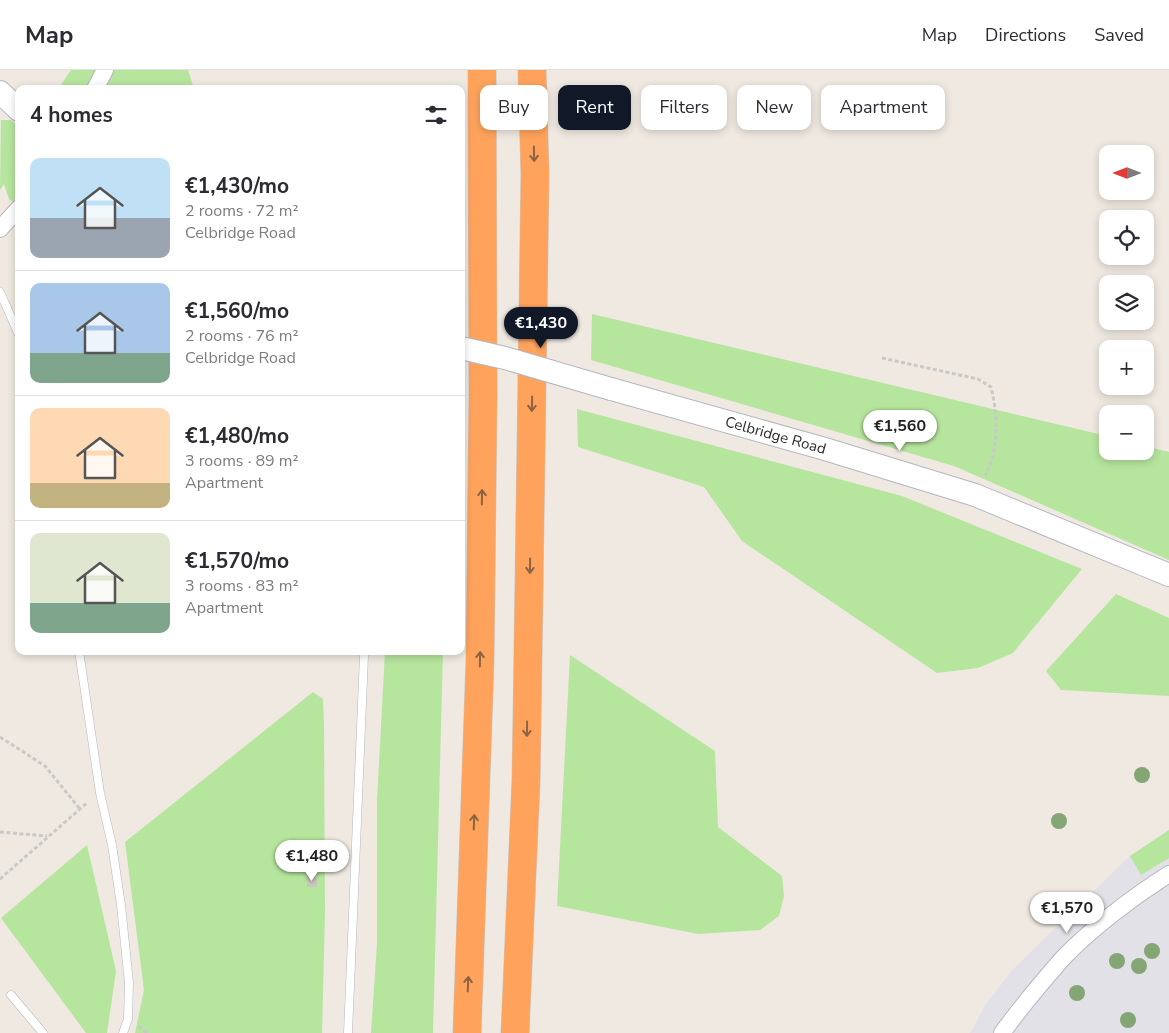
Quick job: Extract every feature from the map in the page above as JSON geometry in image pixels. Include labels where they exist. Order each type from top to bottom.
[{"type":"highway","points":[[467,1033],[480,660],[483,397],[482,70]]},
{"type":"highway","points":[[515,1033],[526,781],[528,674],[535,174],[532,70]]},
{"type":"main road","points":[[0,92],[15,106]]},
{"type":"main road","name":"Celbridge Road","points":[[465,349],[505,358],[825,449],[975,495],[1036,518],[1169,575]]},
{"type":"street","points":[[98,85],[105,70]]},
{"type":"street","points":[[0,230],[15,213]]},
{"type":"street","points":[[1002,1033],[1064,957],[1107,919],[1151,885],[1169,874]]},
{"type":"lane","points":[[0,292],[15,326]]},
{"type":"lane","points":[[80,655],[100,793],[112,845],[122,905],[129,983],[128,1019],[123,1033]]},
{"type":"lane","points":[[348,1033],[363,676],[362,655]]},
{"type":"lane","points":[[11,995],[43,1033]]},
{"type":"path","points":[[882,358],[978,379],[991,387],[995,403],[995,438],[992,463],[975,495]]},
{"type":"path","points":[[0,737],[45,766],[80,809]]},
{"type":"path","points":[[0,879],[47,836],[100,793]]},
{"type":"path","points":[[0,832],[47,836]]},
{"type":"shaded area","points":[[1169,830],[1169,1033],[970,1033],[986,1004],[1014,968],[1130,856]]},
{"type":"green space","points":[[71,70],[188,70],[193,85],[61,85]]},
{"type":"green space","points":[[1,120],[11,120],[15,124],[15,203],[9,199],[4,184],[0,190]]},
{"type":"green space","points":[[592,314],[1099,434],[1099,460],[1154,460],[1154,448],[1169,452],[1169,560],[954,466],[591,360]]},
{"type":"green space","points":[[577,409],[902,496],[1082,569],[1013,653],[978,668],[937,673],[742,541],[704,487],[578,447]]},
{"type":"green space","points":[[1116,594],[1169,618],[1169,696],[1061,690],[1046,671]]},
{"type":"green space","points":[[385,655],[443,655],[433,1033],[371,1033],[377,944],[377,801]]},
{"type":"green space","points":[[570,655],[715,751],[718,827],[782,876],[784,896],[779,916],[760,930],[698,934],[557,906]]},
{"type":"green space","points":[[313,692],[323,699],[324,725],[325,913],[322,1033],[135,1033],[144,990],[125,842]]},
{"type":"green space","points":[[1169,830],[1169,858],[1141,875],[1130,856]]},
{"type":"green space","points":[[87,845],[116,971],[107,1033],[86,1033],[1,918]]},
{"type":"building","points":[[307,877],[317,878],[317,887],[307,887]]}]
